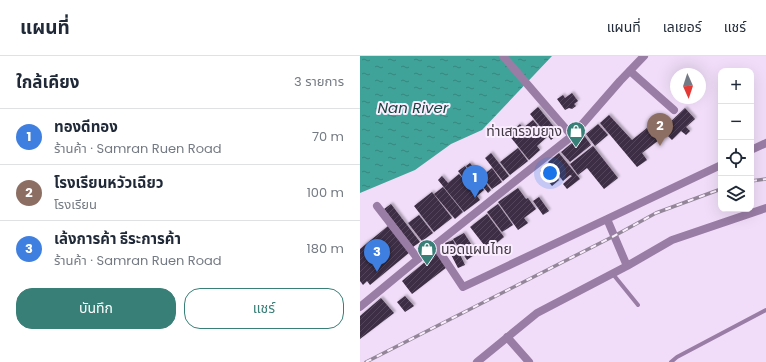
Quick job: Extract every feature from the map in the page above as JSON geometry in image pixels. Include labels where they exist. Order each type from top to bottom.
[{"type":"street","points":[[503,56],[572,136]]},
{"type":"street","points":[[363,304],[572,136],[644,56]]},
{"type":"street","points":[[630,71],[674,110]]},
{"type":"street","points":[[754,149],[766,143]]},
{"type":"street","points":[[435,245],[463,287],[718,166]]},
{"type":"street","points":[[378,206],[418,260]]},
{"type":"street","points":[[477,362],[537,312],[627,266],[672,240],[766,208]]},
{"type":"street","points":[[607,219],[627,266]]},
{"type":"street","points":[[507,337],[529,362]]},
{"type":"lane","points":[[612,274],[638,305]]},
{"type":"lane","points":[[671,362],[677,357],[766,310]]},
{"type":"water","name":"Nan River","points":[[360,56],[552,56],[482,130],[451,144],[415,170],[360,193]]},
{"type":"building","points":[[572,93],[578,101],[574,104],[576,106],[572,109],[569,108],[565,110],[557,99],[563,95],[565,98]]},
{"type":"building","points":[[538,107],[559,133],[551,140],[530,114]]},
{"type":"building","points":[[685,108],[695,119],[686,127],[690,131],[686,135],[681,131],[672,140],[662,130]]},
{"type":"building","points":[[609,115],[632,140],[647,128],[659,140],[642,153],[647,160],[637,167],[600,123]]},
{"type":"building","points":[[533,120],[547,137],[537,146],[540,150],[529,160],[508,134],[520,124],[523,128]]},
{"type":"building","points":[[598,124],[608,135],[595,146],[586,134]]},
{"type":"building","name":"ท่าเสารวมยาง","points":[[583,134],[591,145],[570,162],[561,152]]},
{"type":"building","points":[[593,146],[618,178],[604,189],[587,168],[578,175],[570,164]]},
{"type":"building","points":[[518,148],[528,161],[510,175],[500,162]]},
{"type":"building","points":[[491,153],[509,176],[503,181],[485,158]]},
{"type":"building","points":[[559,153],[580,179],[567,189],[563,184],[572,176],[570,175],[563,181],[548,162]]},
{"type":"building","points":[[470,163],[491,190],[488,193],[466,166]]},
{"type":"building","points":[[547,165],[559,180],[552,186],[540,171]]},
{"type":"building","points":[[465,166],[484,190],[477,196],[480,200],[464,212],[438,180],[442,176],[448,183],[459,174],[474,192],[458,171]]},
{"type":"building","points":[[492,168],[502,182],[492,189],[482,176]]},
{"type":"building","points":[[443,187],[463,212],[455,219],[434,194]]},
{"type":"building","points":[[518,188],[536,209],[524,218],[528,223],[518,230],[498,202]]},
{"type":"building","points":[[432,192],[452,218],[434,232],[414,206]]},
{"type":"building","points":[[539,197],[549,211],[543,215],[533,201]]},
{"type":"building","points":[[391,204],[420,242],[413,247],[384,209]]},
{"type":"building","points":[[498,204],[513,225],[502,232],[487,212]]},
{"type":"building","points":[[487,214],[504,237],[488,250],[470,227]]},
{"type":"building","points":[[419,215],[433,233],[422,241],[408,223]]},
{"type":"building","points":[[388,226],[410,252],[370,285],[367,281],[363,285],[360,281],[360,249]]},
{"type":"building","points":[[464,233],[477,253],[467,260],[453,239]]},
{"type":"building","points":[[453,240],[465,265],[458,268],[445,243]]},
{"type":"building","points":[[436,253],[447,267],[412,294],[402,281]]},
{"type":"building","points":[[405,296],[414,306],[405,312],[397,302]]},
{"type":"building","points":[[381,298],[394,313],[360,339],[360,316]]},
{"type":"railway","points":[[754,181],[766,179]]},
{"type":"railway","points":[[366,362],[614,236],[656,213],[718,190]]},
{"type":"place","name":"โรงเรียนหวัวเฉียว","points":[[660,146]]},
{"type":"place","name":"ท่าเสารวมยาง","points":[[576,148]]},
{"type":"place","name":"ทองดีทอง","points":[[475,198]]},
{"type":"place","name":"นวดแผนไทย","points":[[427,266]]},
{"type":"place","name":"เล้งการค้า ธีระการค้า","points":[[377,272]]}]
